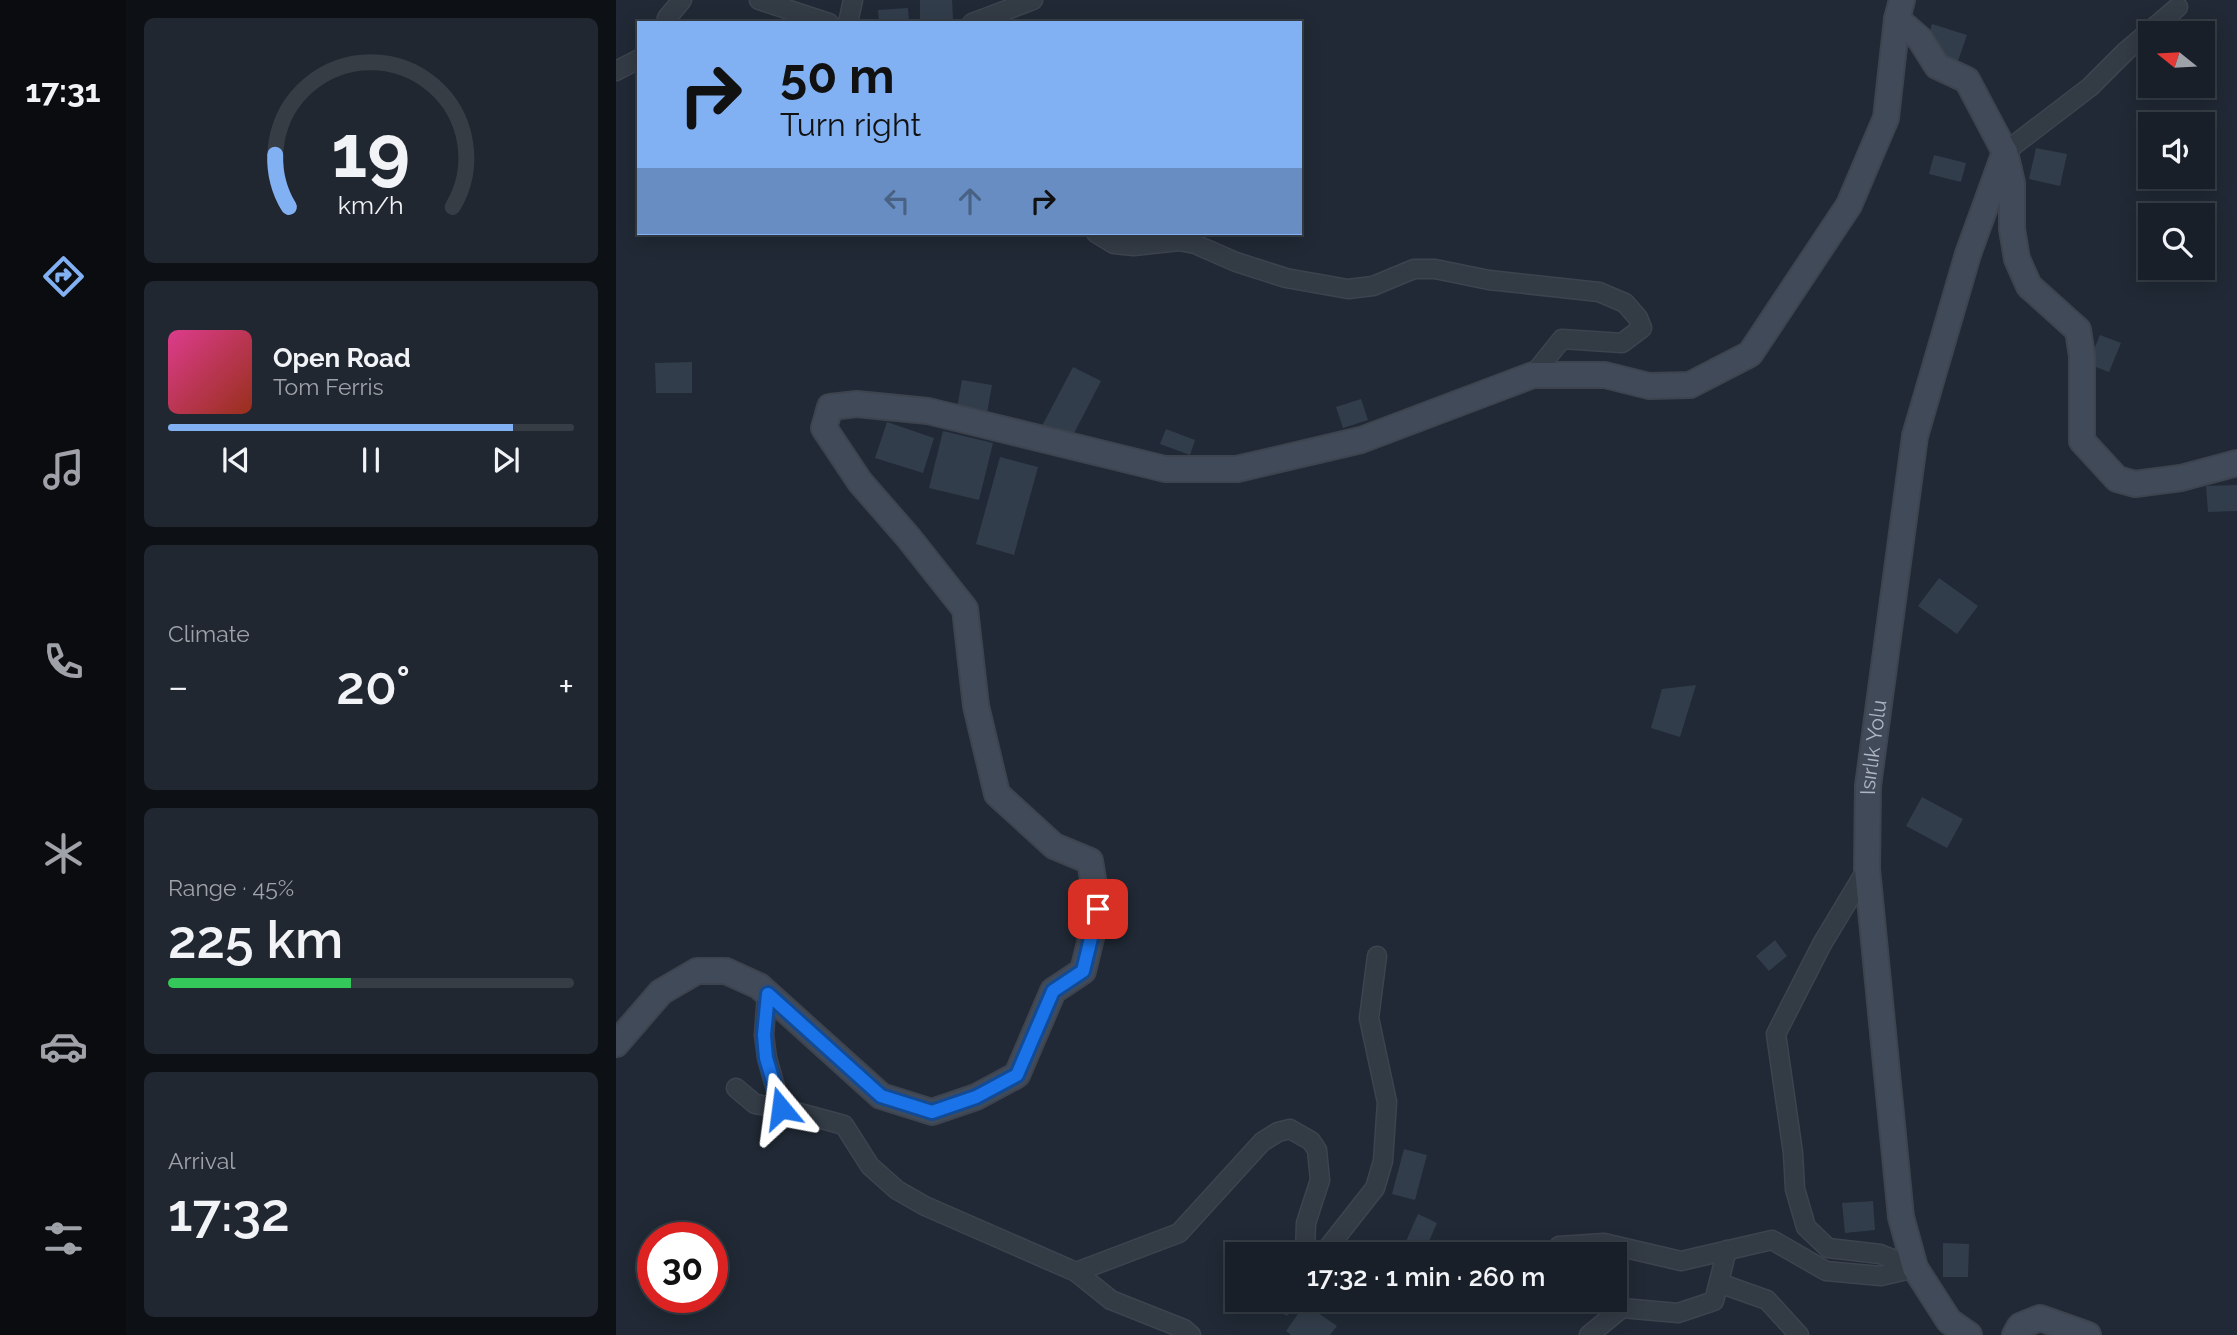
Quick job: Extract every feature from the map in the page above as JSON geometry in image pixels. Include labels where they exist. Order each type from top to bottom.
[{"type":"street","points":[[666,21],[682,0]]},
{"type":"street","points":[[759,0],[823,21]]},
{"type":"street","points":[[848,21],[853,0]]},
{"type":"street","points":[[976,21],[1003,6],[1033,0]]},
{"type":"street","points":[[2005,152],[2090,88],[2126,51],[2178,7]]},
{"type":"street","points":[[1899,10],[1937,66],[1967,80],[2005,152],[2012,183],[2012,229],[2017,258],[2029,286],[2078,330],[2082,356],[2082,441],[2117,479],[2135,484],[2181,478],[2237,463]]},
{"type":"street","points":[[616,1044],[661,992],[697,971],[726,971],[759,986],[881,1096],[932,1112],[976,1097],[1017,1075],[1053,991],[1083,971],[1098,909],[1090,861],[1054,846],[997,794],[976,706],[965,610],[908,537],[860,482],[824,428],[830,407],[857,404],[928,411],[1165,469],[1237,469],[1361,440],[1533,374],[1605,375],[1649,386],[1690,385],[1750,354],[1849,205],[1886,118],[1899,10]]},
{"type":"street","points":[[616,71],[637,60]]},
{"type":"street","name":"Isırlık Yolu","points":[[1969,1335],[1949,1321],[1915,1268],[1900,1217],[1867,869],[1868,786],[1915,436],[1968,254],[2005,152]]},
{"type":"street","points":[[1099,235],[1114,244],[1134,246],[1179,241],[1195,244],[1236,262],[1286,278],[1348,289],[1373,286],[1415,269],[1425,269],[1489,280],[1599,292],[1625,303],[1638,318],[1642,328],[1622,343],[1562,339],[1533,374]]},
{"type":"street","points":[[1867,869],[1822,944],[1776,1034],[1782,1087],[1793,1153],[1795,1189],[1806,1227],[1828,1248],[1880,1254],[1915,1268]]},
{"type":"street","points":[[1333,1242],[1375,1188],[1383,1161],[1387,1102],[1369,1017],[1377,956]]},
{"type":"street","points":[[768,994],[764,1035],[766,1058],[781,1108]]},
{"type":"street","points":[[736,1088],[755,1104],[844,1125],[870,1166],[897,1190],[925,1206],[1076,1272],[1111,1300],[1184,1329],[1191,1335]]},
{"type":"street","points":[[1076,1272],[1179,1233],[1262,1142],[1278,1132],[1290,1129],[1311,1141],[1317,1150],[1320,1180],[1306,1223],[1305,1242]]},
{"type":"street","points":[[1627,1248],[1681,1261],[1772,1240],[1826,1271],[1881,1276],[1915,1268]]},
{"type":"street","points":[[1589,1335],[1622,1308],[1678,1313],[1714,1301],[1727,1250]]},
{"type":"street","points":[[1719,1283],[1767,1300],[1799,1335]]},
{"type":"street","points":[[2015,1335],[2020,1326],[2040,1318],[2088,1335]]},
{"type":"building","points":[[920,0],[952,0],[953,19],[920,20]]},
{"type":"building","points":[[908,8],[909,21],[879,21],[878,10]]},
{"type":"building","points":[[1932,24],[1967,35],[1957,64],[1926,44]]},
{"type":"building","points":[[2036,148],[2067,154],[2060,186],[2029,179]]},
{"type":"building","points":[[1934,155],[1966,163],[1961,182],[1929,174]]},
{"type":"building","points":[[2100,335],[2121,343],[2109,372],[2088,364]]},
{"type":"building","points":[[692,362],[692,393],[656,393],[655,363]]},
{"type":"building","points":[[1073,367],[1101,381],[1070,441],[1042,426]]},
{"type":"building","points":[[962,380],[992,385],[987,413],[957,408]]},
{"type":"building","points":[[1361,399],[1368,420],[1343,428],[1336,407]]},
{"type":"building","points":[[887,422],[934,438],[923,473],[875,458]]},
{"type":"building","points":[[1166,429],[1195,440],[1190,455],[1160,444]]},
{"type":"building","points":[[943,431],[993,443],[979,500],[929,488]]},
{"type":"building","points":[[1000,457],[1038,467],[1014,555],[976,544]]},
{"type":"building","points":[[2237,485],[2237,511],[2208,512],[2206,486]]},
{"type":"building","points":[[1939,578],[1978,606],[1957,634],[1918,606]]},
{"type":"building","points":[[1696,685],[1680,737],[1651,728],[1662,689]]},
{"type":"building","points":[[1922,797],[1963,819],[1947,848],[1906,826]]},
{"type":"building","points":[[1775,940],[1787,956],[1769,971],[1756,956]]},
{"type":"building","points":[[1404,1149],[1427,1155],[1415,1200],[1392,1194]]},
{"type":"building","points":[[1873,1201],[1875,1230],[1845,1233],[1842,1203]]},
{"type":"building","points":[[1418,1214],[1437,1223],[1429,1242],[1406,1242]]},
{"type":"building","points":[[1943,1243],[1969,1244],[1968,1277],[1943,1277]]},
{"type":"building","points":[[1299,1312],[1317,1312],[1337,1326],[1330,1335],[1291,1335],[1286,1331]]},
{"type":"route","points":[[781,1108],[766,1058],[764,1035],[768,994],[881,1096],[932,1112],[976,1097],[1017,1075],[1053,991],[1083,971],[1098,909]]}]
